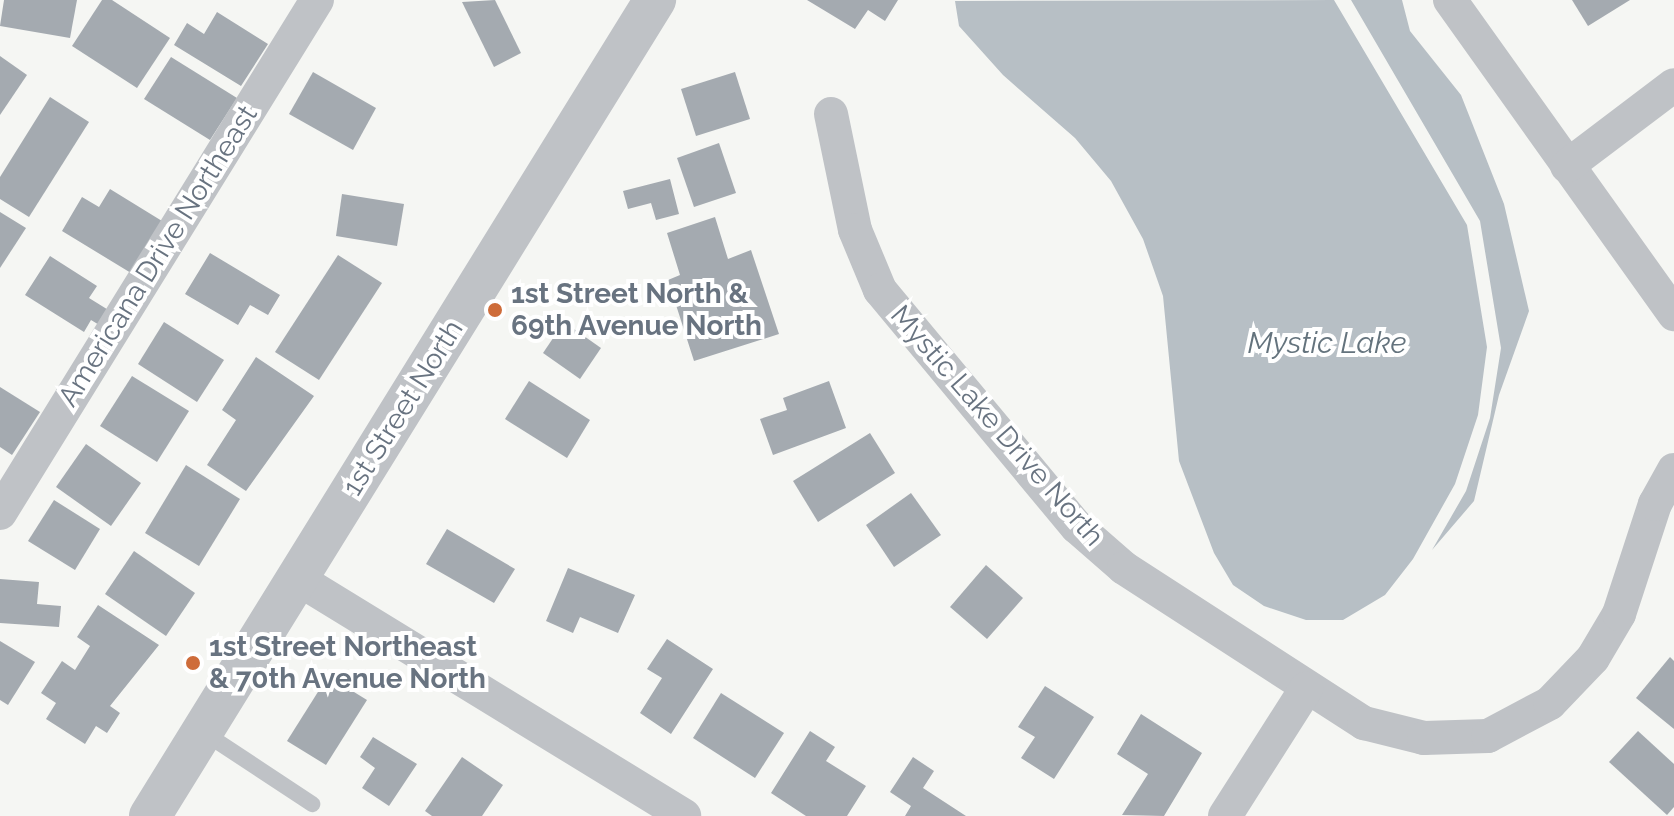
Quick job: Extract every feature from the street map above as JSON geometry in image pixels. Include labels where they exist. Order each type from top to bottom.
[{"type":"street","name":"Americana Drive Northeast","points":[[5,493],[317,0]]},
{"type":"street","name":"1st Street North","points":[[150,816],[655,0]]},
{"type":"street","points":[[1450,0],[1674,314]]},
{"type":"street","points":[[1567,166],[1674,85]]},
{"type":"street","name":"Mystic Lake Drive North","points":[[831,114],[855,230],[880,290],[1077,527],[1124,568],[1306,689],[1364,723],[1424,738],[1488,736],[1550,703],[1593,658],[1619,614],[1655,504],[1674,470]]},
{"type":"street","points":[[298,579],[684,816]]},
{"type":"street","points":[[1225,816],[1306,689]]},
{"type":"lane","points":[[203,731],[312,804]]},
{"type":"water","name":"Mystic Lake","points":[[1334,0],[1467,225],[1487,347],[1478,415],[1455,484],[1413,559],[1385,595],[1343,620],[1306,620],[1264,606],[1233,585],[1214,553],[1179,461],[1163,296],[1143,239],[1111,181],[1075,138],[1003,75],[959,26],[955,1]]},
{"type":"water","points":[[1351,0],[1402,0],[1410,31],[1461,95],[1504,204],[1529,311],[1499,395],[1474,501],[1432,550],[1466,491],[1490,418],[1501,348],[1480,221]]},
{"type":"building","points":[[4,0],[77,0],[70,38],[0,26]]},
{"type":"building","points":[[102,0],[112,0],[170,38],[137,88],[72,46]]},
{"type":"building","points":[[495,0],[521,53],[494,67],[462,2]]},
{"type":"building","points":[[807,0],[898,0],[885,21],[868,10],[855,29]]},
{"type":"building","points":[[1572,0],[1630,0],[1588,26]]},
{"type":"building","points":[[217,12],[268,44],[241,86],[174,45],[187,23],[204,34]]},
{"type":"building","points":[[0,56],[27,75],[0,115]]},
{"type":"building","points":[[171,57],[237,98],[210,140],[144,99]]},
{"type":"building","points":[[313,72],[376,108],[353,150],[289,114]]},
{"type":"building","points":[[735,72],[750,119],[696,136],[681,89]]},
{"type":"building","points":[[50,97],[89,122],[29,217],[0,199],[0,177]]},
{"type":"building","points":[[719,143],[736,193],[694,207],[677,158]]},
{"type":"building","points":[[670,179],[679,214],[656,220],[651,203],[628,209],[623,191]]},
{"type":"building","points":[[110,189],[162,221],[131,273],[62,231],[82,197],[99,207]]},
{"type":"building","points":[[342,194],[404,204],[397,246],[336,236]]},
{"type":"building","points":[[0,212],[26,228],[0,268]]},
{"type":"building","points":[[715,217],[728,259],[751,250],[779,334],[694,361],[668,280],[680,275],[667,233]]},
{"type":"building","points":[[210,253],[280,295],[268,315],[250,305],[238,325],[185,294]]},
{"type":"building","points":[[338,255],[382,283],[319,380],[275,352]]},
{"type":"building","points":[[50,256],[97,286],[89,298],[110,311],[101,326],[91,320],[84,332],[25,295]]},
{"type":"building","points":[[164,322],[224,360],[197,402],[138,364]]},
{"type":"building","points":[[564,322],[601,348],[580,379],[543,353]]},
{"type":"building","points":[[256,357],[314,396],[246,491],[207,465],[236,420],[222,410]]},
{"type":"building","points":[[132,376],[189,411],[157,462],[100,426]]},
{"type":"building","points":[[529,381],[590,420],[567,458],[505,419]]},
{"type":"building","points":[[829,381],[846,428],[773,455],[760,419],[787,410],[783,398]]},
{"type":"building","points":[[0,387],[40,412],[12,455],[0,447]]},
{"type":"building","points":[[870,433],[895,473],[818,522],[793,481]]},
{"type":"building","points":[[86,444],[141,483],[111,526],[56,487]]},
{"type":"building","points":[[186,465],[240,499],[199,566],[145,533]]},
{"type":"building","points":[[911,493],[941,535],[894,567],[866,525]]},
{"type":"building","points":[[54,500],[100,529],[75,570],[28,541]]},
{"type":"building","points":[[447,529],[515,569],[494,603],[426,564]]},
{"type":"building","points":[[134,551],[195,593],[166,636],[105,594]]},
{"type":"building","points":[[986,565],[1023,598],[987,639],[950,607]]},
{"type":"building","points":[[568,568],[635,595],[618,633],[580,617],[573,633],[546,621]]},
{"type":"building","points":[[0,579],[39,582],[37,604],[61,606],[59,627],[0,623]]},
{"type":"building","points":[[98,605],[159,645],[110,706],[120,713],[107,733],[96,726],[85,744],[46,719],[56,703],[41,693],[62,661],[75,670],[90,646],[77,637]]},
{"type":"building","points":[[667,639],[713,669],[671,734],[640,713],[662,678],[647,669]]},
{"type":"building","points":[[0,641],[35,662],[8,705],[0,700]]},
{"type":"building","points":[[1670,657],[1674,661],[1674,729],[1636,698]]},
{"type":"building","points":[[328,676],[367,700],[326,765],[287,741]]},
{"type":"building","points":[[1045,686],[1094,717],[1054,779],[1021,758],[1035,737],[1018,727]]},
{"type":"building","points":[[721,693],[784,733],[755,778],[693,738]]},
{"type":"building","points":[[1141,714],[1202,753],[1164,816],[1122,815],[1148,774],[1117,754]]},
{"type":"building","points":[[810,731],[835,747],[826,761],[866,786],[847,816],[806,816],[771,793]]},
{"type":"building","points":[[1638,731],[1674,764],[1674,807],[1667,815],[1609,762]]},
{"type":"building","points":[[373,737],[417,764],[389,806],[362,788],[375,768],[360,757]]},
{"type":"building","points":[[462,757],[503,785],[482,816],[432,816],[425,811]]},
{"type":"building","points":[[913,757],[934,771],[923,788],[966,816],[905,816],[911,806],[890,792]]},
{"type":"place","name":"1st Street North & 69th Avenue North","points":[[495,310]]},
{"type":"place","name":"1st Street Northeast & 70th Avenue North","points":[[193,663]]}]
